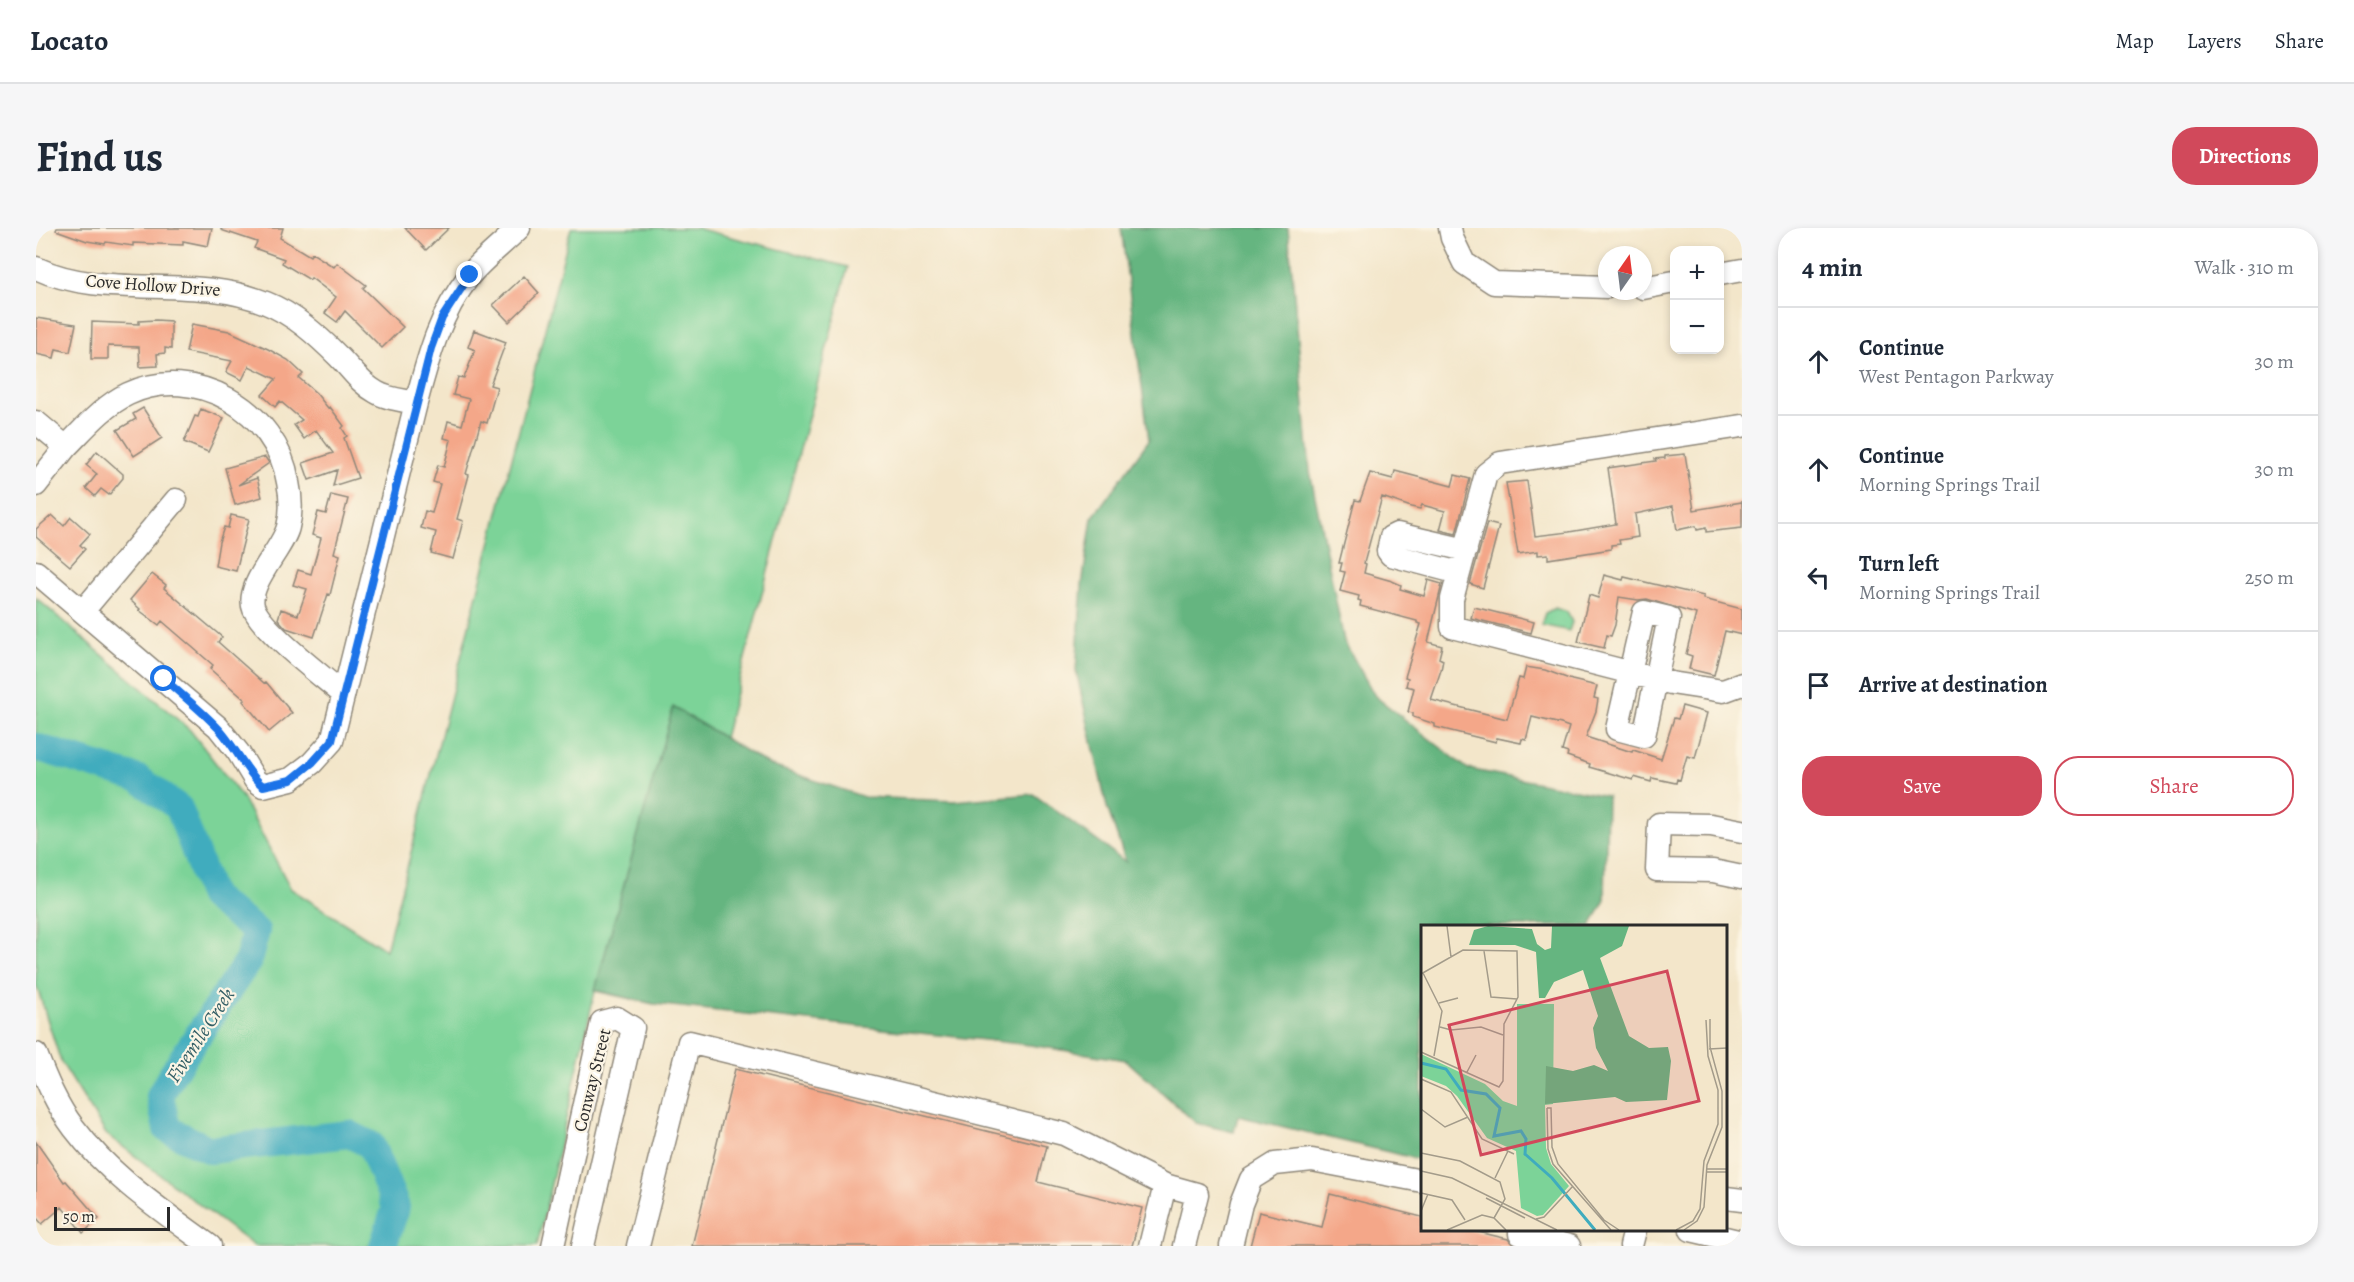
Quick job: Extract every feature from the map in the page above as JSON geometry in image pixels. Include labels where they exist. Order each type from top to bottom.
[{"type":"street","points":[[36,572],[218,727],[238,752],[255,780],[263,786],[291,780],[312,763],[332,741],[416,403],[442,318],[470,275],[519,228]]},
{"type":"street","points":[[1450,228],[1452,238],[1464,263],[1494,284],[1598,287]]},
{"type":"street","name":"Cove Hollow Drive","points":[[36,268],[83,281],[202,287],[234,291],[268,303],[302,323],[364,384],[377,393],[416,403]]},
{"type":"street","points":[[1724,273],[1742,270]]},
{"type":"street","points":[[1652,286],[1670,283]]},
{"type":"street","points":[[36,485],[66,447],[101,412],[128,394],[161,385],[202,387],[228,397],[254,416],[276,446],[287,471],[291,499],[288,528],[255,588],[253,607],[266,626],[343,694]]},
{"type":"street","points":[[36,422],[66,447]]},
{"type":"street","points":[[1742,426],[1500,463],[1486,474],[1452,599],[1452,627],[1656,679],[1723,691],[1742,684]]},
{"type":"street","points":[[83,611],[176,500]]},
{"type":"street","points":[[1459,573],[1391,555],[1388,551],[1391,537],[1397,534],[1466,550]]},
{"type":"street","points":[[1644,612],[1669,618],[1656,679],[1644,736],[1617,729],[1644,612]]},
{"type":"street","points":[[1742,831],[1711,825],[1659,824],[1657,870],[1713,871],[1742,877]]},
{"type":"street","name":"Conway Street","points":[[554,1246],[602,1022],[617,1018],[633,1028],[583,1246]]},
{"type":"street","points":[[638,1246],[689,1042],[1064,1134],[1165,1185],[1197,1194],[1184,1246]]},
{"type":"street","points":[[36,1054],[50,1088],[73,1127],[107,1167],[147,1200],[210,1246]]},
{"type":"street","points":[[1231,1246],[1241,1204],[1251,1179],[1275,1164],[1312,1160],[1421,1181]]},
{"type":"street","points":[[1150,1246],[1165,1185]]},
{"type":"street","points":[[1727,1198],[1742,1200]]},
{"type":"street","points":[[1631,1246],[1635,1231]]},
{"type":"street","points":[[1695,1231],[1742,1242]]},
{"type":"street","points":[[1519,1236],[1569,1246]]},
{"type":"green space","points":[[571,228],[696,228],[848,267],[654,1004],[595,991],[537,1246],[254,1246],[106,1134],[61,1062],[36,984],[36,598],[190,730],[242,797],[291,889],[386,950]]},
{"type":"green space","points":[[1121,228],[1288,228],[1310,471],[1344,641],[1375,696],[1468,769],[1607,796],[1605,900],[1592,925],[1421,925],[1421,1160],[1238,1116],[1234,1132],[1196,1123],[1126,1060],[1030,1045],[654,1004],[595,990],[673,707],[769,765],[864,797],[954,801],[1033,794],[1126,862],[1107,807],[1076,671],[1082,585],[1092,518],[1149,440]]},
{"type":"green space","points":[[1555,608],[1567,612],[1572,622],[1569,631],[1541,625],[1545,613]]},
{"type":"building","points":[[57,228],[212,228],[208,246],[183,241],[183,245],[133,243],[133,246],[87,241],[56,230]]},
{"type":"building","points":[[221,228],[283,228],[280,238],[310,256],[312,253],[334,267],[337,263],[366,285],[363,288],[403,327],[382,348],[345,311],[337,322],[325,313],[336,297],[311,278],[310,280],[282,263],[284,259],[254,248],[257,242],[221,230]]},
{"type":"building","points":[[405,228],[449,228],[426,250]]},
{"type":"building","points":[[524,276],[539,293],[509,322],[493,305]]},
{"type":"building","points":[[36,318],[76,324],[70,352],[56,349],[54,358],[36,354]]},
{"type":"building","points":[[139,321],[171,321],[171,349],[165,348],[165,353],[157,354],[158,366],[140,367],[139,347],[108,346],[108,359],[91,359],[92,322],[139,324]]},
{"type":"building","points":[[192,324],[229,331],[288,360],[303,374],[299,378],[328,408],[330,407],[344,426],[342,428],[347,436],[344,438],[358,478],[333,486],[337,470],[309,480],[303,463],[333,453],[316,430],[304,439],[294,425],[302,420],[280,401],[275,407],[262,395],[276,379],[249,366],[242,380],[226,372],[232,361],[186,352]]},
{"type":"building","points":[[474,330],[506,342],[490,385],[497,387],[487,423],[481,421],[466,474],[469,475],[457,519],[463,521],[453,559],[431,553],[436,532],[421,528],[425,511],[432,513],[440,484],[433,482],[438,465],[444,467],[451,440],[444,438],[448,421],[462,425],[469,399],[453,395],[458,377],[464,378],[475,350],[468,347]]},
{"type":"building","points":[[143,408],[162,438],[134,456],[117,430],[136,419],[133,414]]},
{"type":"building","points":[[201,409],[224,418],[208,452],[184,442],[195,416],[198,417]]},
{"type":"building","points":[[97,451],[123,474],[123,478],[109,495],[101,489],[95,496],[86,488],[97,474],[86,465]]},
{"type":"building","points":[[1685,454],[1694,510],[1742,502],[1742,528],[1706,532],[1706,528],[1697,530],[1696,526],[1677,530],[1673,506],[1635,514],[1638,537],[1619,540],[1620,544],[1611,545],[1611,549],[1548,559],[1548,554],[1538,555],[1538,551],[1518,554],[1506,483],[1527,481],[1535,536],[1569,532],[1616,524],[1608,468]]},
{"type":"building","points":[[265,457],[269,463],[238,485],[257,478],[262,497],[235,505],[225,468]]},
{"type":"building","points":[[1395,471],[1452,486],[1455,475],[1470,479],[1456,534],[1440,530],[1445,511],[1422,505],[1420,509],[1411,507],[1382,497],[1364,563],[1366,564],[1364,573],[1392,581],[1401,585],[1400,589],[1424,596],[1428,580],[1442,584],[1428,642],[1442,646],[1439,658],[1443,660],[1431,700],[1507,719],[1519,678],[1523,679],[1526,667],[1545,670],[1597,686],[1594,698],[1598,699],[1596,711],[1586,737],[1661,759],[1674,718],[1678,719],[1682,706],[1707,713],[1695,758],[1687,756],[1680,780],[1677,779],[1676,783],[1652,778],[1651,782],[1634,777],[1633,780],[1589,767],[1590,764],[1567,756],[1568,753],[1562,751],[1569,727],[1561,724],[1532,717],[1526,740],[1522,739],[1521,743],[1497,738],[1496,742],[1435,727],[1435,724],[1413,717],[1413,713],[1408,712],[1414,688],[1406,686],[1408,678],[1405,677],[1421,624],[1360,606],[1359,596],[1340,591],[1345,572],[1340,571],[1342,563],[1339,563],[1355,500],[1360,501],[1370,473],[1393,479]]},
{"type":"building","points":[[331,495],[348,499],[334,553],[340,555],[330,595],[328,594],[314,637],[286,628],[278,619],[281,609],[298,615],[307,589],[293,585],[298,570],[311,574],[321,538],[312,535],[318,512],[326,514]]},
{"type":"building","points":[[52,515],[64,526],[71,517],[90,534],[80,545],[85,549],[70,566],[36,537],[36,529]]},
{"type":"building","points":[[231,515],[249,519],[236,571],[215,566],[219,542],[224,527],[228,528]]},
{"type":"building","points":[[1487,523],[1499,526],[1483,588],[1470,584]]},
{"type":"building","points":[[152,574],[166,585],[164,588],[222,637],[218,642],[264,683],[266,682],[292,713],[269,732],[243,701],[245,700],[210,669],[213,665],[162,621],[159,625],[139,610],[130,600]]},
{"type":"building","points":[[1604,575],[1623,580],[1624,577],[1704,596],[1704,599],[1742,609],[1742,635],[1725,631],[1714,675],[1689,669],[1692,656],[1686,654],[1696,614],[1647,599],[1619,597],[1615,625],[1611,636],[1607,635],[1604,648],[1578,642],[1589,595],[1598,598]]},
{"type":"building","points":[[1474,607],[1534,622],[1531,633],[1471,618]]},
{"type":"building","points":[[735,1069],[1047,1146],[1038,1182],[1142,1208],[1132,1246],[692,1246]]},
{"type":"building","points":[[36,1142],[64,1182],[66,1181],[99,1219],[83,1233],[62,1207],[42,1224],[36,1217]]},
{"type":"building","points":[[1330,1194],[1421,1217],[1421,1231],[1474,1231],[1508,1239],[1514,1246],[1250,1246],[1259,1212],[1322,1227]]},
{"type":"waterway","name":"Fivemile Creek","points":[[36,747],[139,779],[179,808],[212,897],[256,931],[248,961],[172,1074],[160,1096],[167,1129],[210,1150],[349,1134],[371,1145],[396,1207],[383,1246]]},
{"type":"route","points":[[164,679],[218,727],[238,752],[255,780],[263,786],[291,780],[312,763],[332,741],[431,348],[442,318],[470,275]]}]
